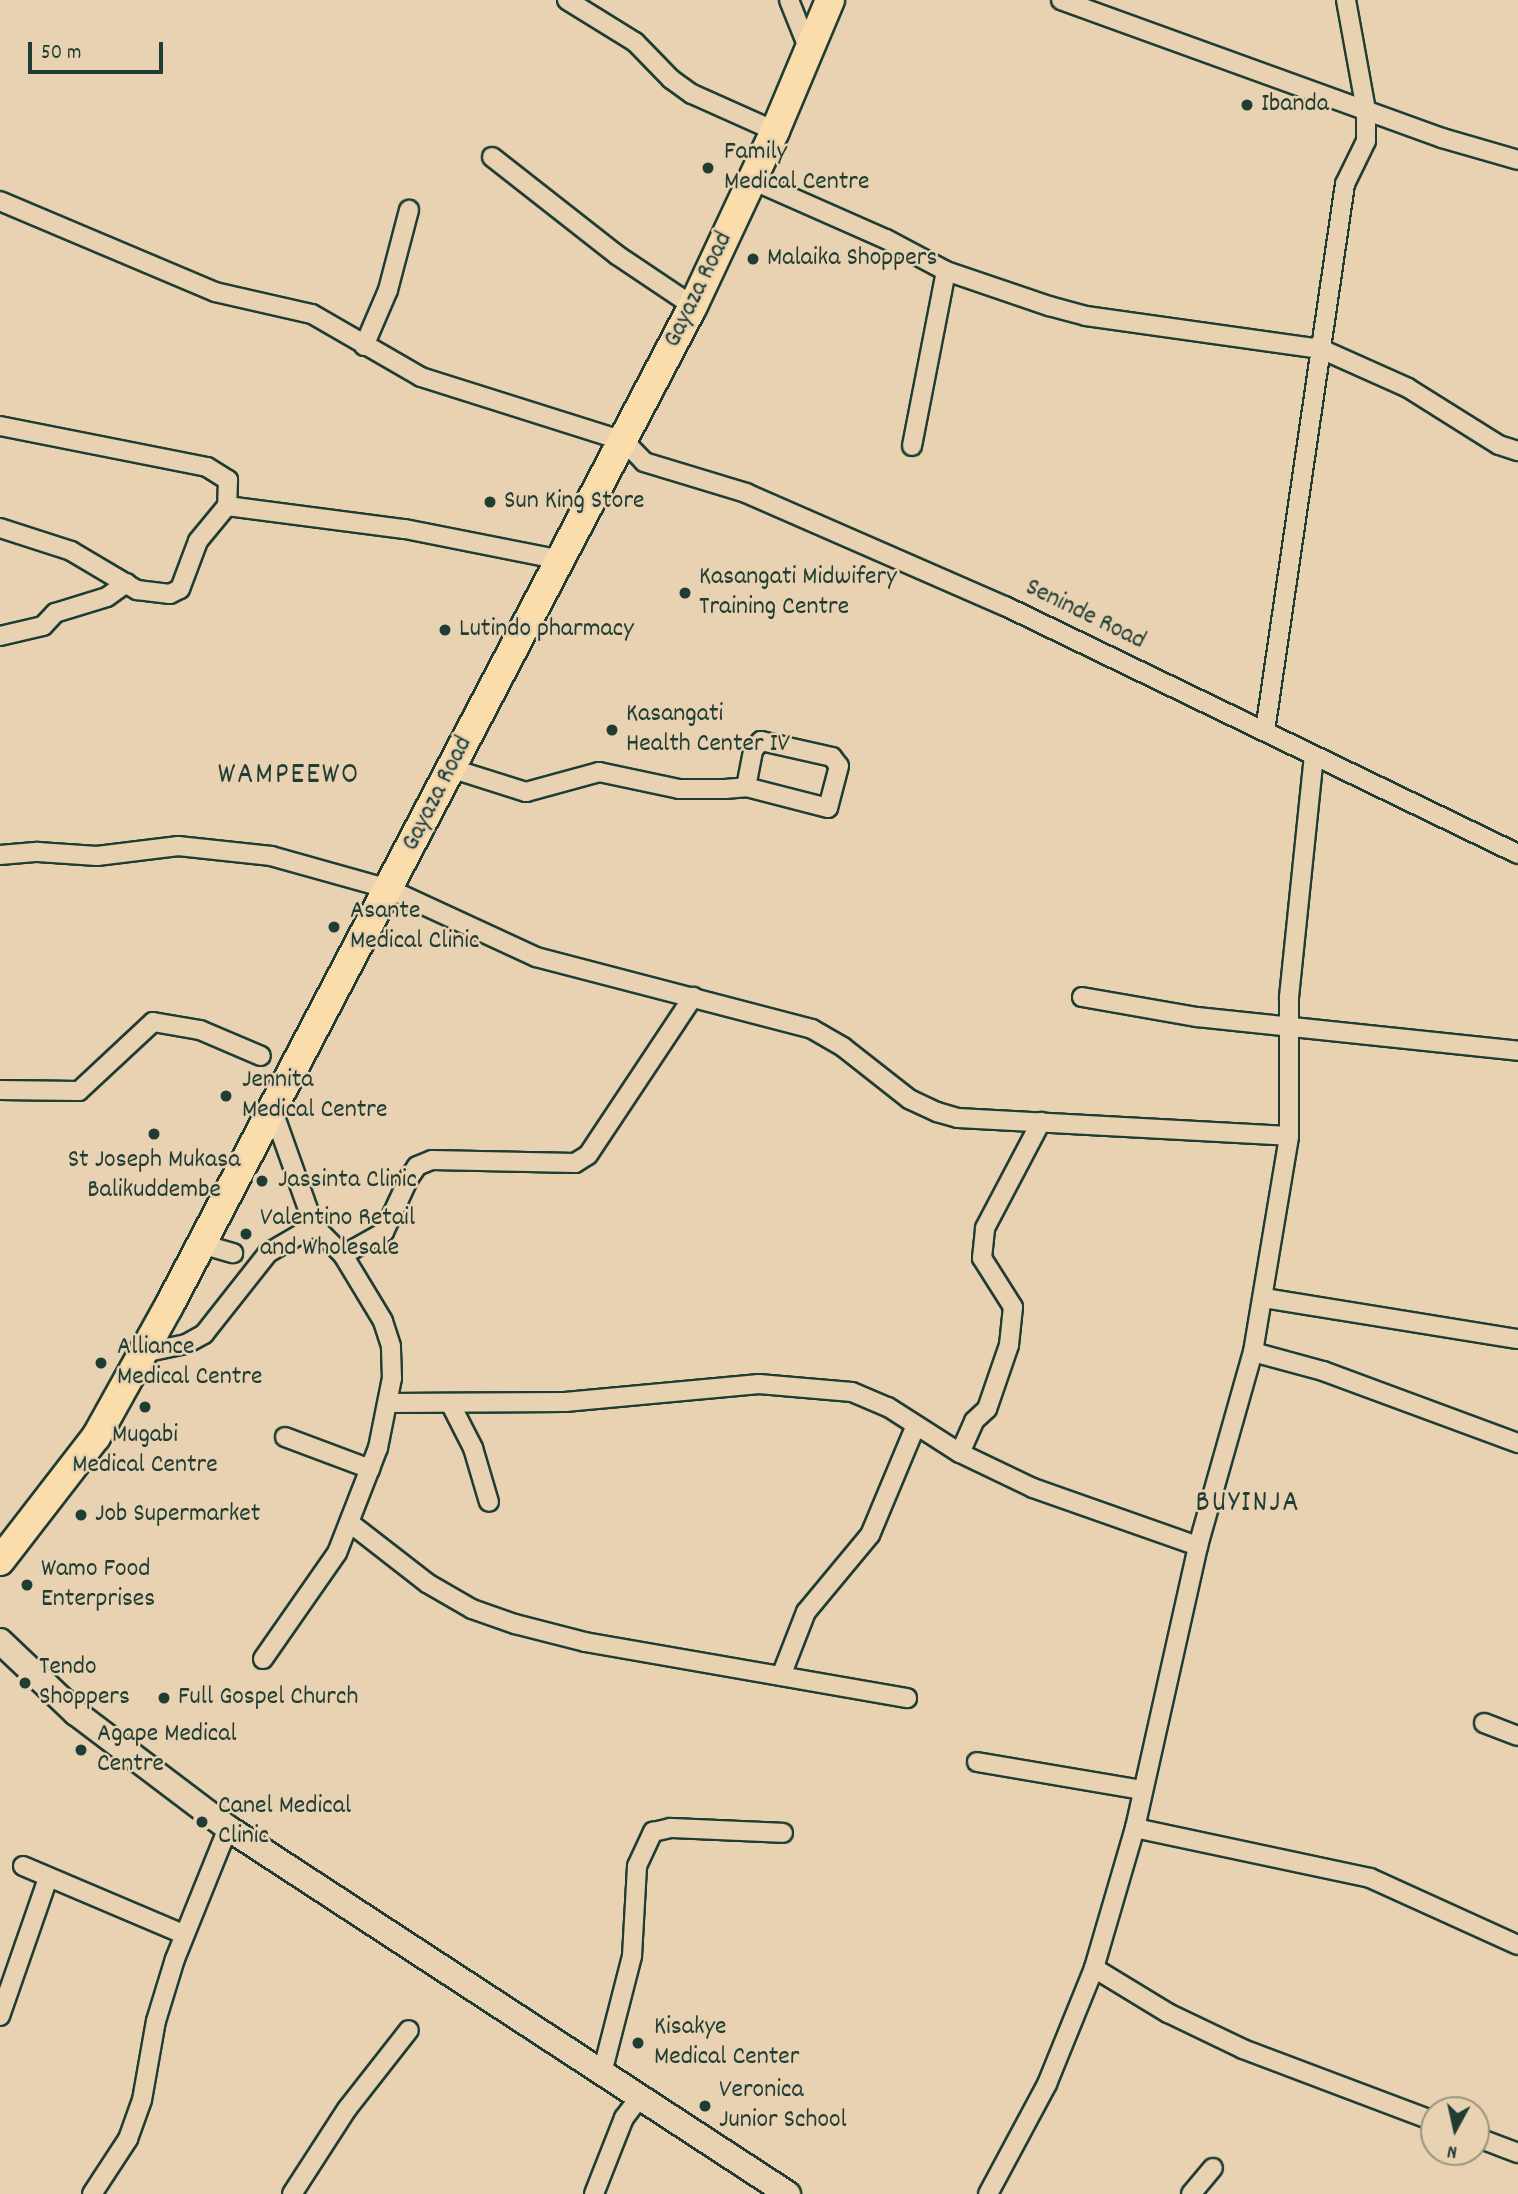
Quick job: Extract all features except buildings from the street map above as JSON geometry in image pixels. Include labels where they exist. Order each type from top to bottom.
[{"type":"main road","name":"Gayaza Road","points":[[0,1561],[70,1474],[143,1353],[271,1105],[389,889],[450,768],[562,560],[693,306],[775,131],[830,0]]},
{"type":"street","points":[[567,0],[635,42],[692,94],[775,131]]},
{"type":"street","points":[[789,0],[809,50]]},
{"type":"street","points":[[1061,0],[1366,110],[1518,160]]},
{"type":"street","points":[[1265,731],[1345,184],[1366,141],[1366,110],[1346,0]]},
{"type":"street","points":[[492,157],[594,233],[617,255],[693,306]]},
{"type":"street","points":[[752,180],[886,239],[946,271],[1086,316],[1321,349],[1408,388],[1499,444],[1518,451]]},
{"type":"street","points":[[0,201],[215,292],[312,314],[421,377],[471,395],[624,441]]},
{"type":"street","points":[[364,346],[388,290],[409,211]]},
{"type":"street","points":[[912,446],[946,271]]},
{"type":"street","points":[[0,425],[207,467],[228,481],[227,506],[198,541],[180,589],[155,594],[126,583],[71,551],[0,528]]},
{"type":"street","name":"Seninde Road","points":[[624,441],[644,462],[746,493],[1005,606],[1518,854]]},
{"type":"street","points":[[227,506],[405,529],[562,560]]},
{"type":"street","points":[[0,636],[43,626],[55,613],[107,597],[126,583]]},
{"type":"street","points":[[450,768],[526,792],[599,772],[679,789],[746,787],[815,808],[828,808],[839,766],[832,757],[761,741],[753,750],[746,787]]},
{"type":"street","points":[[988,2194],[1047,2084],[1094,1968],[1135,1828],[1198,1546],[1253,1352],[1289,1136],[1287,1027],[1314,757]]},
{"type":"street","points":[[0,855],[38,852],[97,856],[178,846],[271,856],[389,889],[536,957],[812,1029],[844,1047],[909,1099],[937,1112],[1041,1122],[1289,1136]]},
{"type":"street","points":[[343,1255],[384,1231],[417,1166],[432,1160],[575,1163],[588,1155],[693,997]]},
{"type":"street","points":[[1082,997],[1197,1017],[1518,1051]]},
{"type":"street","points":[[0,1090],[79,1091],[153,1022],[200,1030],[261,1056]]},
{"type":"street","points":[[263,1659],[337,1553],[370,1469],[390,1403],[392,1378],[387,1333],[343,1255],[314,1226],[271,1105]]},
{"type":"street","points":[[960,1453],[974,1420],[987,1409],[1009,1345],[1013,1307],[982,1258],[985,1228],[1041,1122]]},
{"type":"street","points":[[143,1353],[186,1344],[204,1334],[268,1253],[314,1226]]},
{"type":"street","points":[[1264,1298],[1518,1339]]},
{"type":"street","points":[[1253,1352],[1323,1371],[1518,1443]]},
{"type":"street","points":[[390,1403],[565,1402],[759,1384],[852,1392],[916,1425],[960,1453],[1032,1488],[1198,1546]]},
{"type":"street","points":[[450,1403],[473,1448],[489,1502]]},
{"type":"street","points":[[781,1676],[806,1612],[870,1535],[916,1425]]},
{"type":"street","points":[[285,1437],[370,1469]]},
{"type":"street","points":[[350,1523],[427,1583],[472,1609],[515,1625],[584,1642],[907,1698]]},
{"type":"street","points":[[0,1641],[76,1713],[228,1828],[788,2194]]},
{"type":"street","points":[[1484,1723],[1518,1735]]},
{"type":"street","points":[[977,1762],[1143,1790]]},
{"type":"street","points":[[92,2194],[128,2139],[142,2100],[156,2021],[183,1934],[228,1828]]},
{"type":"street","points":[[602,2073],[632,1956],[637,1866],[653,1832],[670,1828],[783,1833]]},
{"type":"street","points":[[1135,1828],[1370,1878],[1518,1945]]},
{"type":"street","points":[[23,1866],[183,1934]]},
{"type":"street","points":[[0,2017],[48,1878]]},
{"type":"street","points":[[1094,1968],[1168,2013],[1243,2049],[1420,2116]]},
{"type":"street","points":[[292,2194],[347,2109],[409,2030]]},
{"type":"street","points":[[594,2194],[624,2118],[640,2097]]},
{"type":"street","points":[[1490,2142],[1518,2153]]},
{"type":"street","points":[[1191,2194],[1213,2168]]},
{"type":"place","name":"Ibanda","points":[[1247,105]]},
{"type":"place","name":"Family Medical Centre","points":[[708,168]]},
{"type":"place","name":"Malaika Shoppers","points":[[753,259]]},
{"type":"place","name":"Sun King Store","points":[[490,502]]},
{"type":"place","name":"Kasangati Midwifery Training Centre","points":[[685,593]]},
{"type":"place","name":"Lutindo pharmacy","points":[[445,630]]},
{"type":"place","name":"Kasangati Health Center IV","points":[[612,730]]},
{"type":"place","name":"Asante Medical Clinic","points":[[334,927]]},
{"type":"place","name":"Jennita Medical Centre","points":[[226,1096]]},
{"type":"place","name":"St Joseph Mukasa Balikuddembe","points":[[154,1134]]},
{"type":"place","name":"Jassinta Clinic","points":[[262,1181]]},
{"type":"place","name":"Valentino Retail and Wholesale","points":[[246,1234]]},
{"type":"place","name":"Alliance Medical Centre","points":[[101,1363]]},
{"type":"place","name":"Mugabi Medical Centre","points":[[145,1407]]},
{"type":"place","name":"Job Supermarket","points":[[81,1515]]},
{"type":"place","name":"Wamo Food Enterprises","points":[[27,1585]]},
{"type":"place","name":"Tendo Shoppers","points":[[25,1683]]},
{"type":"place","name":"Full Gospel Church","points":[[164,1698]]},
{"type":"place","name":"Agape Medical Centre","points":[[81,1750]]},
{"type":"place","name":"Canel Medical Clinic","points":[[202,1822]]},
{"type":"place","name":"Kisakye Medical Center","points":[[638,2043]]},
{"type":"place","name":"Veronica Junior School","points":[[705,2106]]},
{"type":"district","name":"WAMPEEWO","points":[[289,777]]},
{"type":"district","name":"BUYINJA","points":[[1248,1505]]}]
